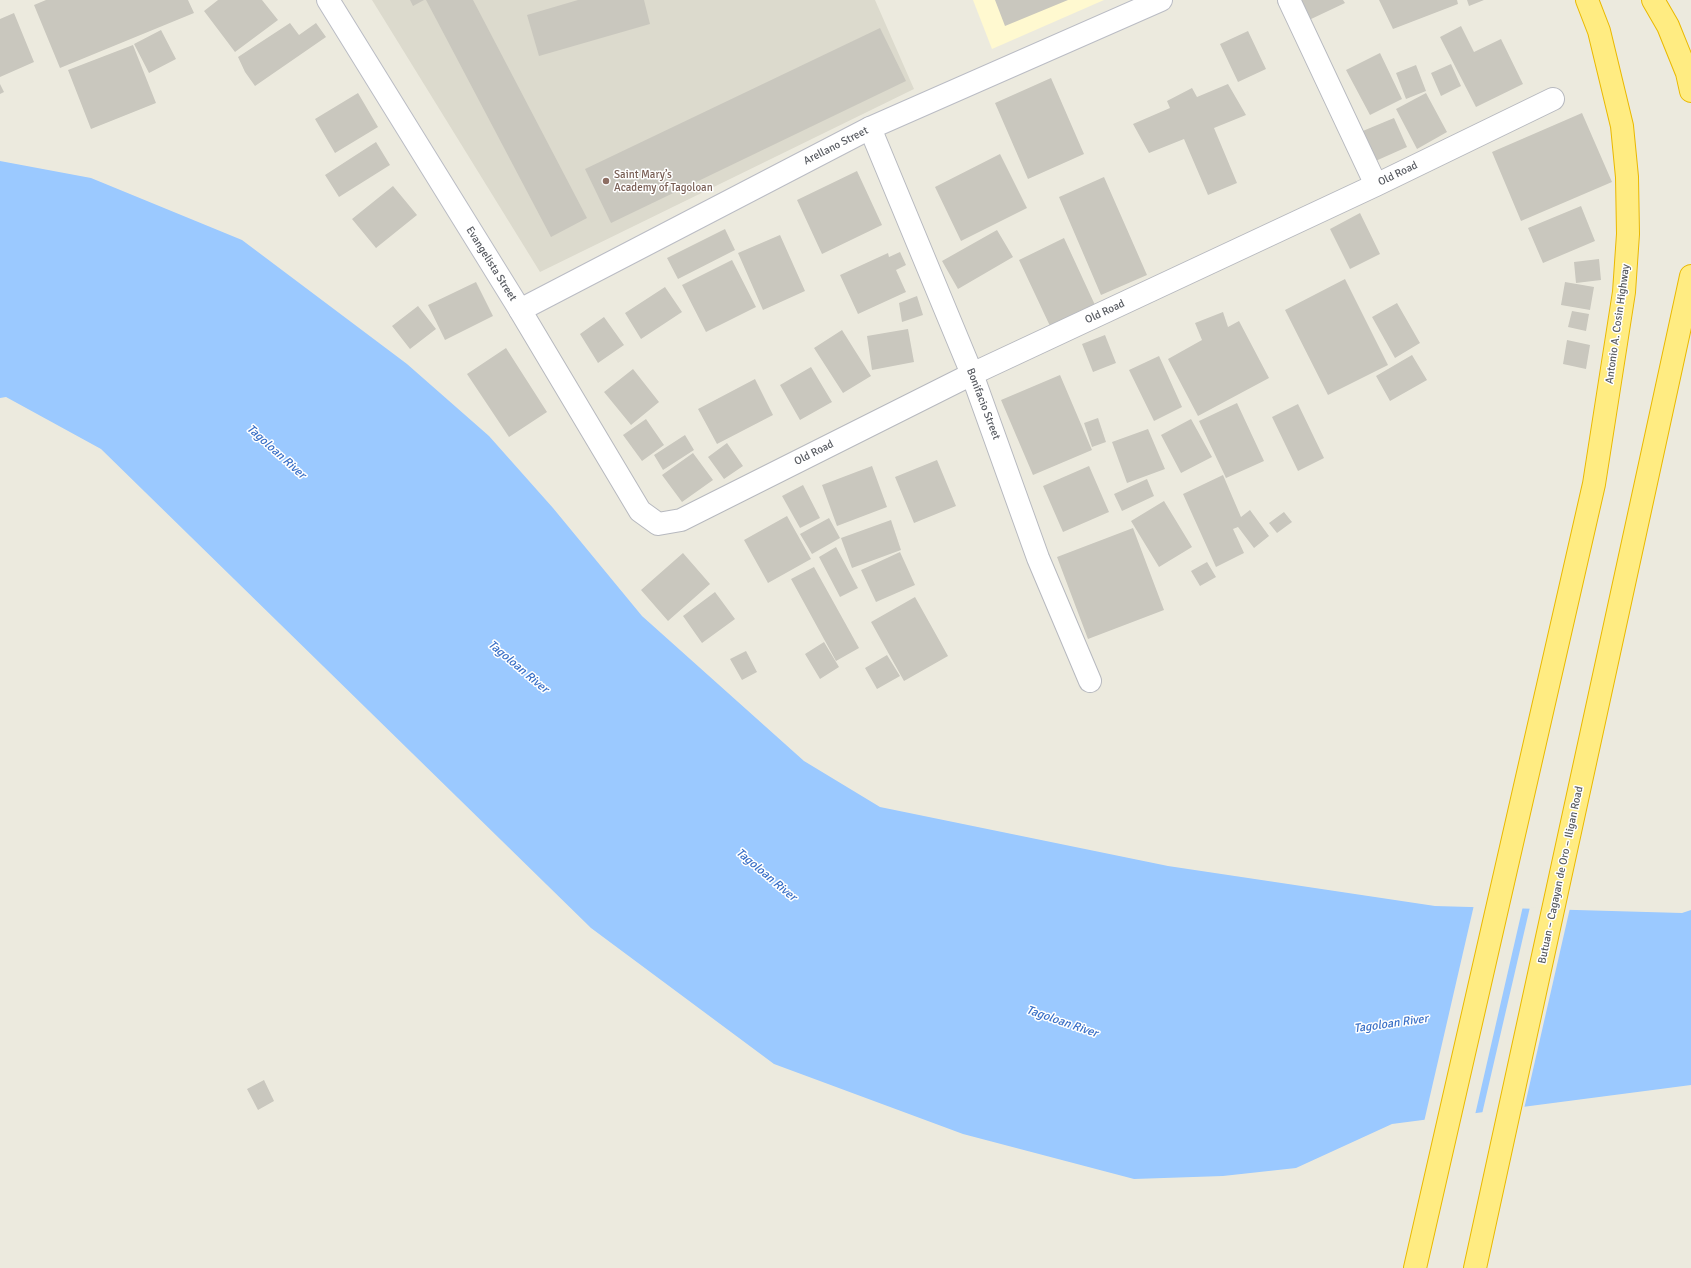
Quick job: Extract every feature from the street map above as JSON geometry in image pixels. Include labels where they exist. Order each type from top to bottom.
[{"type":"highway","name":"Antonio A. Cosin Highway","points":[[1415,1268],[1594,484],[1624,292],[1628,234],[1627,177],[1622,126],[1599,31],[1587,0]]},
{"type":"highway","points":[[1653,0],[1668,26],[1687,73],[1691,91]]},
{"type":"highway","name":"Butuan – Cagayan de Oro – Iligan Road","points":[[1475,1268],[1691,276]]},
{"type":"street","name":"Evangelista Street","points":[[328,0],[520,310],[640,511],[658,524]]},
{"type":"street","name":"Arellano Street","points":[[520,310],[870,128],[1161,0]]},
{"type":"street","points":[[1290,0],[1376,185]]},
{"type":"street","name":"Old Road","points":[[658,524],[681,520],[972,374],[1376,185],[1553,99]]},
{"type":"street","name":"Bonifacio Street","points":[[870,128],[972,374],[1038,558],[1090,681]]},
{"type":"shaded area","name":"Saint Mary’s Academy of Tagoloan","points":[[372,0],[875,0],[914,89],[540,272]]},
{"type":"shaded area","points":[[973,0],[1104,0],[992,49]]},
{"type":"water","name":"Tagoloan River","points":[[0,161],[91,178],[242,240],[407,364],[489,436],[553,508],[642,616],[804,761],[880,807],[1168,866],[1435,906],[1682,913],[1691,910],[1691,1085],[1392,1124],[1296,1168],[1223,1176],[1134,1179],[963,1134],[774,1064],[591,928],[101,449],[6,397],[0,398]]},
{"type":"pier","points":[[1474,905],[1523,906],[1475,1115],[1424,1122]]},
{"type":"pier","points":[[1530,907],[1570,908],[1524,1109],[1482,1114]]},
{"type":"building","points":[[46,0],[188,0],[194,13],[60,68],[34,5]]},
{"type":"building","points":[[218,0],[262,0],[278,20],[235,52],[204,11]]},
{"type":"building","points":[[410,0],[424,0],[413,6]]},
{"type":"building","points":[[426,0],[473,0],[587,218],[551,237]]},
{"type":"building","points":[[578,0],[644,0],[650,24],[539,56],[527,15]]},
{"type":"building","points":[[995,0],[1068,0],[1005,26]]},
{"type":"building","points":[[1300,0],[1343,0],[1345,3],[1309,20]]},
{"type":"building","points":[[1379,0],[1457,0],[1458,4],[1393,29]]},
{"type":"building","points":[[1467,0],[1484,0],[1469,6]]},
{"type":"building","points":[[14,13],[34,62],[0,77],[0,19]]},
{"type":"building","points":[[290,23],[299,35],[316,23],[326,37],[255,86],[245,72],[238,57]]},
{"type":"building","points":[[1461,26],[1474,52],[1501,39],[1523,84],[1476,107],[1440,37]]},
{"type":"building","points":[[880,28],[906,81],[611,223],[585,169]]},
{"type":"building","points":[[161,30],[176,59],[149,73],[134,44]]},
{"type":"building","points":[[1248,31],[1266,69],[1238,82],[1220,44]]},
{"type":"building","points":[[133,45],[156,103],[91,129],[68,70]]},
{"type":"building","points":[[1380,53],[1402,99],[1370,115],[1346,70]]},
{"type":"building","points":[[1451,64],[1461,86],[1441,96],[1431,73]]},
{"type":"building","points":[[1416,65],[1426,91],[1406,99],[1396,73]]},
{"type":"building","points":[[1051,78],[1084,154],[1028,179],[995,103]]},
{"type":"building","points":[[0,84],[4,92],[0,94]]},
{"type":"building","points":[[1228,84],[1246,115],[1214,128],[1237,183],[1208,195],[1184,139],[1149,153],[1133,124],[1170,108],[1167,101],[1192,88],[1197,97]]},
{"type":"building","points":[[358,93],[378,127],[335,153],[315,119]]},
{"type":"building","points":[[1426,93],[1447,132],[1417,149],[1396,109]]},
{"type":"building","points":[[1582,113],[1612,182],[1521,221],[1492,152]]},
{"type":"building","points":[[1394,118],[1407,147],[1371,163],[1358,133]]},
{"type":"building","points":[[376,142],[390,165],[339,197],[325,175]]},
{"type":"building","points":[[1000,154],[1027,208],[961,241],[935,187]]},
{"type":"building","points":[[857,171],[882,225],[822,254],[797,200]]},
{"type":"building","points":[[1104,177],[1147,275],[1101,295],[1059,197]]},
{"type":"building","points":[[393,186],[417,215],[376,248],[352,219]]},
{"type":"building","points":[[1581,206],[1595,241],[1543,263],[1528,228]]},
{"type":"building","points":[[1360,213],[1380,254],[1350,269],[1330,229]]},
{"type":"building","points":[[725,229],[735,250],[678,279],[667,258]]},
{"type":"building","points":[[997,230],[1013,257],[958,289],[942,261]]},
{"type":"building","points":[[780,235],[805,291],[763,310],[738,253]]},
{"type":"building","points":[[1064,238],[1095,305],[1050,326],[1019,260]]},
{"type":"building","points":[[900,252],[906,265],[896,270],[906,292],[858,314],[840,275],[888,253],[889,257]]},
{"type":"building","points":[[1599,259],[1601,280],[1576,283],[1574,262]]},
{"type":"building","points":[[732,260],[756,307],[706,332],[682,285]]},
{"type":"building","points":[[1345,279],[1388,365],[1328,395],[1285,310]]},
{"type":"building","points":[[476,282],[493,316],[445,340],[428,305]]},
{"type":"building","points":[[1565,282],[1594,287],[1590,310],[1561,305]]},
{"type":"building","points":[[665,287],[682,312],[641,339],[625,313]]},
{"type":"building","points":[[917,296],[923,315],[902,322],[899,303]]},
{"type":"building","points":[[1397,303],[1420,343],[1395,358],[1372,317]]},
{"type":"building","points":[[418,306],[436,329],[410,349],[392,326]]},
{"type":"building","points":[[1572,311],[1589,314],[1586,331],[1568,327]]},
{"type":"building","points":[[1223,312],[1228,327],[1239,321],[1269,378],[1198,416],[1168,359],[1202,340],[1195,323]]},
{"type":"building","points":[[604,317],[624,345],[598,363],[580,334]]},
{"type":"building","points":[[908,329],[914,362],[872,370],[867,336]]},
{"type":"building","points":[[842,330],[871,376],[843,393],[814,348]]},
{"type":"building","points":[[1105,335],[1116,363],[1093,372],[1082,344]]},
{"type":"building","points":[[1567,340],[1590,345],[1586,369],[1563,364]]},
{"type":"building","points":[[506,348],[547,412],[509,437],[467,374]]},
{"type":"building","points":[[1412,355],[1427,380],[1390,401],[1376,376]]},
{"type":"building","points":[[1159,356],[1182,407],[1154,421],[1129,370]]},
{"type":"building","points":[[811,367],[832,402],[800,420],[780,385]]},
{"type":"building","points":[[633,369],[659,402],[631,425],[604,392]]},
{"type":"building","points":[[1060,375],[1092,450],[1033,475],[1001,400]]},
{"type":"building","points":[[755,379],[773,415],[717,444],[698,409]]},
{"type":"building","points":[[1237,403],[1264,461],[1226,478],[1199,421]]},
{"type":"building","points":[[1298,404],[1324,458],[1298,471],[1272,417]]},
{"type":"building","points":[[1098,418],[1106,442],[1092,447],[1084,423]]},
{"type":"building","points":[[646,419],[664,445],[642,461],[623,435]]},
{"type":"building","points":[[1191,419],[1212,457],[1181,473],[1161,435]]},
{"type":"building","points":[[1148,429],[1165,469],[1127,483],[1112,442]]},
{"type":"building","points":[[685,435],[694,450],[663,470],[654,455]]},
{"type":"building","points":[[727,443],[743,466],[724,479],[708,457]]},
{"type":"building","points":[[693,453],[713,480],[682,502],[662,475]]},
{"type":"building","points":[[937,460],[956,506],[914,523],[895,477]]},
{"type":"building","points":[[872,466],[887,507],[837,526],[822,485]]},
{"type":"building","points":[[1089,466],[1109,512],[1063,532],[1043,486]]},
{"type":"building","points":[[1223,475],[1241,517],[1250,510],[1269,536],[1254,548],[1238,527],[1233,529],[1244,553],[1216,567],[1183,494]]},
{"type":"building","points":[[1147,479],[1154,496],[1122,511],[1114,494]]},
{"type":"building","points":[[803,485],[820,518],[800,528],[782,496]]},
{"type":"building","points":[[1164,501],[1192,547],[1159,567],[1131,521]]},
{"type":"building","points":[[1284,512],[1292,522],[1277,533],[1269,523]]},
{"type":"building","points":[[787,516],[811,559],[768,583],[744,540]]},
{"type":"building","points":[[829,518],[840,538],[812,554],[800,534]]},
{"type":"building","points":[[891,520],[901,550],[852,568],[841,538]]},
{"type":"building","points":[[1133,528],[1164,610],[1088,639],[1057,557]]},
{"type":"building","points":[[836,547],[858,588],[840,597],[819,557]]},
{"type":"building","points":[[900,552],[915,585],[876,602],[861,570]]},
{"type":"building","points":[[683,553],[710,584],[668,621],[641,590]]},
{"type":"building","points":[[1207,562],[1216,577],[1200,586],[1191,571]]},
{"type":"building","points":[[814,567],[859,648],[836,661],[791,579]]},
{"type":"building","points":[[715,592],[735,619],[702,643],[683,616]]},
{"type":"building","points":[[915,597],[948,656],[904,681],[871,622]]},
{"type":"building","points":[[824,642],[839,667],[820,679],[805,654]]},
{"type":"building","points":[[746,651],[757,672],[742,680],[730,659]]},
{"type":"building","points":[[887,655],[900,676],[877,689],[865,668]]},
{"type":"building","points":[[264,1080],[274,1101],[258,1110],[247,1089]]},
{"type":"place","name":"Saint Mary’s Academy of Tagoloan","points":[[606,181]]}]
